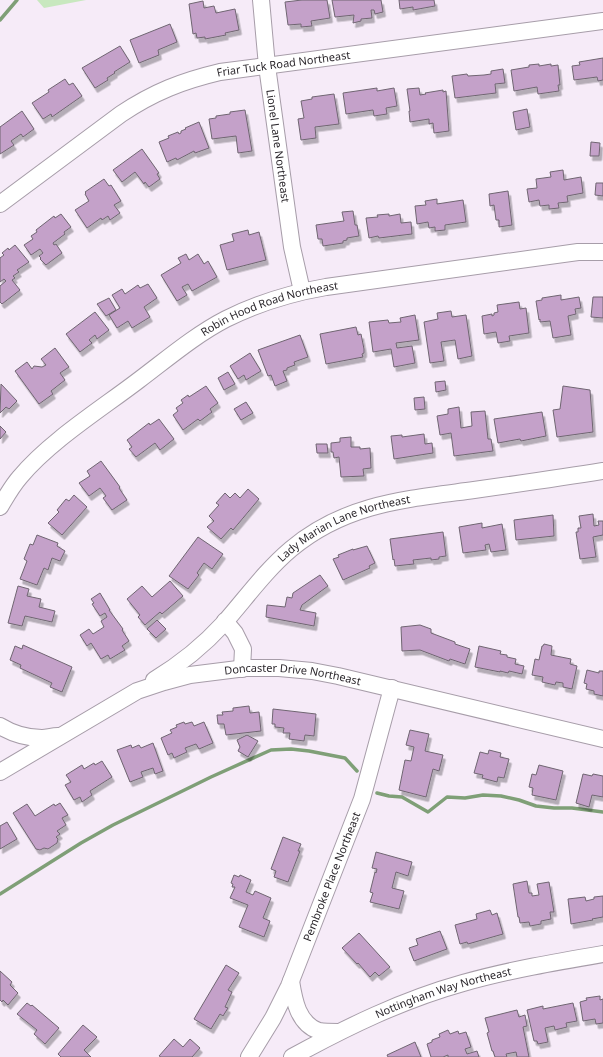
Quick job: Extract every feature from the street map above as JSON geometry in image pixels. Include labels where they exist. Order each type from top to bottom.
[{"type":"street","name":"Lionel Lane Northeast","points":[[261,0],[267,66],[292,247],[302,291]]},
{"type":"street","name":"Friar Tuck Road Northeast","points":[[0,204],[142,100],[170,86],[197,77],[220,72],[603,21]]},
{"type":"street","name":"Robin Hood Road Northeast","points":[[0,507],[20,477],[37,459],[68,433],[201,334],[249,308],[275,298],[302,291],[578,252],[603,252]]},
{"type":"street","name":"Lady Marian Lane Northeast","points":[[137,691],[183,660],[203,644],[268,571],[290,549],[326,525],[361,510],[398,500],[603,472]]},
{"type":"street","points":[[225,621],[235,633],[243,649],[242,669]]},
{"type":"street","name":"Doncaster Drive Northeast","points":[[0,772],[137,691],[190,675],[242,669],[279,668],[312,671],[392,688],[603,739]]},
{"type":"street","name":"Pembroke Place Northeast","points":[[249,1057],[273,1018],[291,981],[362,800],[392,688]]},
{"type":"street","points":[[0,726],[15,734],[32,738],[60,736]]},
{"type":"street","name":"Nottingham Way Northeast","points":[[292,1057],[338,1032],[421,996],[503,972],[603,954]]},
{"type":"street","points":[[291,981],[294,999],[300,1014],[308,1025],[320,1031],[338,1032]]},
{"type":"green space","points":[[37,0],[86,0],[44,8]]},
{"type":"building","points":[[327,0],[330,18],[311,21],[312,26],[301,27],[301,24],[288,25],[285,2]]},
{"type":"building","points":[[332,0],[381,0],[383,12],[375,14],[374,10],[371,10],[372,18],[361,19],[361,21],[353,23],[354,15],[335,17]]},
{"type":"building","points":[[399,0],[434,0],[435,6],[413,10],[413,7],[400,9]]},
{"type":"building","points":[[203,1],[204,8],[214,6],[216,13],[235,9],[239,30],[225,33],[226,35],[205,39],[205,37],[197,38],[196,33],[193,34],[189,4]]},
{"type":"building","points":[[170,24],[177,42],[158,50],[159,55],[139,63],[130,40]]},
{"type":"building","points":[[120,46],[130,62],[114,72],[115,73],[107,78],[108,80],[95,88],[82,68]]},
{"type":"building","points":[[603,58],[603,80],[598,81],[597,77],[574,80],[572,66],[580,65],[579,62]]},
{"type":"building","points":[[539,64],[539,66],[551,64],[551,66],[558,65],[560,85],[558,85],[559,91],[538,94],[537,87],[514,91],[511,70]]},
{"type":"building","points":[[503,69],[505,83],[495,84],[496,93],[455,98],[452,76],[467,74],[468,76],[484,75],[491,74],[491,71]]},
{"type":"building","points":[[65,79],[69,85],[73,83],[82,96],[52,117],[51,114],[43,119],[32,103]]},
{"type":"building","points":[[377,88],[377,91],[394,88],[397,106],[386,108],[387,114],[374,116],[373,110],[346,114],[343,93]]},
{"type":"building","points":[[419,88],[420,95],[443,90],[443,92],[446,91],[449,131],[434,133],[433,123],[429,124],[429,119],[410,122],[407,89]]},
{"type":"building","points":[[334,94],[339,124],[315,127],[316,138],[301,140],[298,119],[304,118],[301,101],[312,99],[312,97]]},
{"type":"building","points":[[527,109],[530,127],[516,130],[513,112]]},
{"type":"building","points":[[245,110],[252,151],[238,153],[236,136],[212,139],[209,119],[216,118],[216,116],[230,114],[230,112]]},
{"type":"building","points":[[22,111],[34,129],[23,137],[21,134],[11,141],[14,145],[0,154],[0,127]]},
{"type":"building","points":[[199,122],[209,148],[195,153],[194,151],[177,160],[176,158],[167,162],[159,142],[169,138],[168,136],[178,132],[179,134],[181,133],[181,131],[186,129],[185,128]]},
{"type":"building","points":[[591,142],[600,143],[599,156],[590,156]]},
{"type":"building","points":[[142,149],[159,173],[157,174],[160,179],[149,187],[145,182],[144,184],[135,172],[122,182],[113,170]]},
{"type":"building","points":[[563,170],[564,180],[581,177],[583,193],[567,196],[568,202],[558,203],[559,208],[549,209],[549,205],[540,206],[539,200],[529,202],[527,189],[537,188],[536,179],[551,177],[550,172]]},
{"type":"building","points":[[104,179],[109,186],[111,185],[121,201],[114,205],[120,213],[110,220],[108,216],[102,220],[101,218],[87,228],[75,210],[89,201],[85,192]]},
{"type":"building","points":[[596,183],[603,183],[603,196],[595,195]]},
{"type":"building","points":[[508,191],[512,225],[499,227],[499,220],[496,220],[494,205],[490,206],[489,194]]},
{"type":"building","points":[[437,199],[437,204],[463,200],[466,222],[445,225],[445,230],[435,231],[435,227],[429,228],[428,222],[417,224],[415,206],[426,205],[425,201]]},
{"type":"building","points":[[353,211],[355,225],[357,225],[359,236],[347,238],[347,240],[343,241],[343,243],[323,246],[322,239],[318,239],[316,225],[344,221],[342,212]]},
{"type":"building","points":[[61,214],[71,227],[64,232],[65,234],[53,243],[54,245],[56,244],[62,253],[46,265],[40,259],[41,258],[39,256],[43,253],[40,249],[31,255],[24,245],[33,239],[31,236],[37,232],[36,230],[54,216],[55,218]]},
{"type":"building","points":[[389,214],[389,216],[400,214],[401,223],[411,222],[412,234],[369,238],[366,218]]},
{"type":"building","points":[[248,230],[249,235],[259,232],[266,260],[227,270],[220,245],[234,241],[232,234]]},
{"type":"building","points":[[15,245],[29,262],[17,270],[19,272],[13,276],[15,278],[12,280],[20,290],[2,304],[0,302],[0,286],[6,281],[4,279],[0,282],[0,258],[4,255],[2,253]]},
{"type":"building","points":[[186,254],[189,260],[198,254],[204,264],[208,261],[217,277],[192,291],[188,284],[182,287],[187,295],[177,301],[161,275],[181,263],[178,258]]},
{"type":"building","points":[[148,284],[157,298],[144,307],[150,317],[132,328],[128,321],[117,328],[109,315],[120,308],[112,295],[122,289],[125,294],[138,285],[140,288]]},
{"type":"building","points":[[561,295],[561,300],[579,297],[581,308],[575,309],[576,314],[568,316],[571,335],[553,338],[550,321],[540,322],[540,319],[539,320],[536,301],[542,300],[542,298]]},
{"type":"building","points":[[593,297],[603,297],[603,318],[591,317]]},
{"type":"building","points":[[109,298],[116,310],[106,316],[97,304]]},
{"type":"building","points":[[519,302],[520,309],[526,308],[529,333],[509,336],[510,341],[498,343],[496,332],[484,334],[482,316],[494,315],[494,313],[498,312],[497,305]]},
{"type":"building","points":[[451,311],[452,317],[466,315],[472,356],[458,359],[455,340],[441,342],[444,361],[430,363],[424,322],[438,319],[437,313]]},
{"type":"building","points":[[95,312],[109,330],[97,339],[95,335],[89,340],[92,343],[80,352],[66,334]]},
{"type":"building","points":[[415,315],[419,340],[396,343],[397,348],[412,346],[415,363],[394,367],[391,349],[373,352],[369,322],[388,320],[389,323],[401,322],[400,318]]},
{"type":"building","points":[[356,327],[358,335],[361,334],[364,349],[364,353],[362,354],[363,357],[326,364],[320,334]]},
{"type":"building","points":[[300,335],[308,357],[294,362],[295,365],[283,371],[287,381],[275,386],[271,375],[268,376],[258,350]]},
{"type":"building","points":[[55,348],[69,367],[60,373],[65,380],[51,391],[53,394],[39,404],[15,371],[27,362],[32,369],[34,366],[42,367],[46,365],[41,359]]},
{"type":"building","points":[[250,353],[261,371],[246,380],[244,375],[238,379],[230,366]]},
{"type":"building","points":[[228,372],[235,384],[224,390],[218,378]]},
{"type":"building","points":[[445,381],[446,390],[436,392],[435,382]]},
{"type":"building","points":[[1,384],[17,401],[9,409],[6,407],[0,413]]},
{"type":"building","points":[[206,386],[218,403],[210,409],[212,412],[200,421],[198,419],[183,430],[173,415],[178,411],[176,408],[183,403],[181,400],[188,395],[189,397]]},
{"type":"building","points":[[563,386],[590,390],[593,432],[557,437],[553,410],[560,409]]},
{"type":"building","points":[[424,397],[425,409],[415,410],[414,398]]},
{"type":"building","points":[[246,402],[253,413],[241,420],[234,409]]},
{"type":"building","points":[[459,407],[461,428],[472,426],[471,412],[485,411],[488,439],[491,439],[493,451],[454,456],[451,433],[440,435],[437,416],[448,414],[448,409]]},
{"type":"building","points":[[542,412],[546,436],[521,441],[520,439],[498,443],[494,419]]},
{"type":"building","points":[[159,419],[174,439],[160,450],[155,443],[136,457],[129,449],[132,447],[127,440],[149,423],[150,425]]},
{"type":"building","points":[[0,426],[6,432],[0,439]]},
{"type":"building","points":[[424,434],[425,444],[432,443],[433,453],[394,459],[391,436],[402,435],[402,437]]},
{"type":"building","points":[[351,437],[351,447],[360,447],[360,449],[370,448],[371,468],[363,469],[364,476],[341,477],[339,457],[334,458],[333,452],[331,452],[331,443],[340,442],[340,438]]},
{"type":"building","points":[[316,444],[327,444],[328,453],[317,453]]},
{"type":"building","points":[[101,461],[120,487],[119,488],[127,500],[112,510],[103,498],[106,496],[100,488],[89,496],[79,483],[90,476],[87,471]]},
{"type":"building","points":[[248,489],[259,499],[233,530],[231,528],[221,539],[207,527],[214,521],[209,516],[219,505],[216,503],[225,493],[230,498],[235,493],[240,498]]},
{"type":"building","points":[[74,495],[87,507],[62,535],[48,523],[59,512],[57,510],[66,499],[69,501]]},
{"type":"building","points":[[593,514],[594,526],[599,525],[598,521],[603,521],[603,535],[593,537],[596,557],[580,559],[576,532],[578,532],[578,528],[581,528],[579,516]]},
{"type":"building","points":[[553,515],[554,536],[516,540],[514,520]]},
{"type":"building","points":[[482,523],[482,528],[502,524],[506,550],[491,552],[489,544],[485,545],[486,550],[463,553],[459,527]]},
{"type":"building","points":[[443,532],[446,556],[431,560],[431,558],[413,560],[414,564],[395,566],[390,539]]},
{"type":"building","points":[[37,535],[58,543],[57,546],[65,551],[60,561],[52,558],[48,570],[44,568],[37,585],[20,579],[27,561],[24,559],[30,544],[33,545]]},
{"type":"building","points":[[198,537],[223,554],[212,569],[204,563],[197,573],[199,575],[188,589],[169,576]]},
{"type":"building","points":[[367,546],[375,563],[369,566],[370,568],[343,580],[333,559],[339,557],[338,555],[353,549]]},
{"type":"building","points":[[320,575],[328,586],[302,605],[300,610],[316,613],[314,626],[266,617],[267,605],[285,607],[287,597],[292,598],[293,593]]},
{"type":"building","points":[[170,581],[183,596],[162,614],[160,612],[145,625],[138,617],[140,615],[127,599],[142,586],[152,597]]},
{"type":"building","points":[[18,586],[29,589],[27,596],[41,599],[39,607],[55,611],[52,622],[25,616],[22,626],[8,623]]},
{"type":"building","points":[[100,593],[129,641],[122,646],[125,650],[110,659],[108,655],[101,659],[91,643],[87,646],[80,635],[89,629],[93,634],[104,627],[101,621],[107,617],[105,613],[100,616],[92,604],[94,603],[91,599]]},
{"type":"building","points":[[157,620],[166,629],[156,638],[147,629]]},
{"type":"building","points":[[420,625],[431,629],[431,633],[470,649],[465,664],[450,659],[449,661],[420,650],[402,651],[401,627]]},
{"type":"building","points":[[544,644],[552,646],[551,655],[571,659],[570,664],[577,666],[572,689],[563,687],[563,683],[556,682],[555,685],[542,682],[543,677],[532,675],[535,659],[539,660],[542,646]]},
{"type":"building","points":[[23,645],[72,667],[62,692],[50,687],[52,683],[20,668],[21,665],[10,660],[15,646],[22,649]]},
{"type":"building","points":[[479,646],[501,651],[500,654],[516,659],[515,664],[524,666],[522,674],[509,671],[508,673],[500,672],[475,667]]},
{"type":"building","points":[[587,670],[599,673],[599,671],[603,671],[603,696],[594,694],[594,691],[586,689],[587,684],[584,683]]},
{"type":"building","points":[[249,706],[250,713],[259,712],[261,731],[226,735],[224,724],[218,724],[217,715],[223,715],[222,712],[233,711],[233,708]]},
{"type":"building","points":[[273,709],[316,714],[314,736],[305,735],[304,741],[289,739],[290,733],[283,733],[284,728],[275,727],[275,724],[272,724]]},
{"type":"building","points":[[184,722],[185,724],[192,722],[194,726],[204,722],[213,743],[199,749],[196,744],[185,748],[187,752],[174,758],[172,753],[168,755],[161,738],[172,733],[170,730],[177,727],[176,725]]},
{"type":"building","points":[[410,730],[429,734],[425,751],[443,755],[439,771],[433,769],[426,797],[399,790],[405,760],[411,761],[414,747],[406,745]]},
{"type":"building","points":[[247,735],[258,741],[248,757],[238,751],[240,747],[237,740]]},
{"type":"building","points":[[153,743],[163,771],[155,774],[153,768],[141,772],[143,777],[130,782],[117,750],[131,745],[132,748],[139,745],[141,748]]},
{"type":"building","points":[[489,750],[501,753],[500,757],[509,759],[504,778],[498,777],[497,782],[482,778],[483,775],[474,773],[480,752],[488,754]]},
{"type":"building","points":[[102,761],[112,777],[90,791],[92,795],[82,802],[80,797],[74,800],[65,785],[71,782],[66,775],[82,765],[84,769],[94,763],[95,765]]},
{"type":"building","points":[[539,765],[563,771],[556,800],[532,795],[533,788],[529,787],[532,774],[536,775]]},
{"type":"building","points":[[583,774],[603,776],[603,797],[592,795],[589,807],[576,803]]},
{"type":"building","points":[[60,803],[68,815],[62,818],[66,825],[57,831],[60,834],[56,837],[58,839],[57,843],[48,849],[36,849],[13,813],[27,804],[35,816],[54,804],[55,806]]},
{"type":"building","points":[[7,822],[17,839],[0,849],[0,826]]},
{"type":"building","points":[[283,837],[301,844],[298,851],[300,851],[288,882],[274,877],[276,871],[271,869]]},
{"type":"building","points":[[376,852],[412,862],[408,876],[396,872],[392,888],[404,891],[399,909],[370,902],[373,893],[370,892],[377,869],[372,868]]},
{"type":"building","points":[[234,875],[239,877],[240,875],[251,880],[246,892],[253,895],[255,891],[271,898],[263,918],[270,921],[264,937],[239,927],[248,905],[230,898],[235,887],[232,887],[233,884],[231,883]]},
{"type":"building","points":[[527,881],[529,893],[532,893],[532,896],[539,895],[537,884],[549,882],[554,912],[550,912],[551,919],[541,921],[541,924],[530,926],[529,922],[520,923],[518,917],[513,884]]},
{"type":"building","points":[[603,896],[603,917],[571,924],[568,899],[585,897],[586,901],[594,899],[594,897]]},
{"type":"building","points":[[490,910],[492,915],[497,913],[503,934],[468,944],[467,942],[460,944],[455,925],[477,919],[476,914]]},
{"type":"building","points":[[440,931],[447,949],[414,961],[409,948],[418,945],[416,939]]},
{"type":"building","points":[[359,933],[390,967],[379,976],[375,972],[370,977],[342,948]]},
{"type":"building","points":[[226,965],[239,973],[228,990],[232,992],[225,1007],[228,1008],[223,1016],[220,1014],[211,1029],[194,1019]]},
{"type":"building","points":[[0,971],[12,982],[10,985],[18,993],[8,1005],[3,1000],[2,1002],[0,1000]]},
{"type":"building","points":[[600,996],[600,1000],[603,999],[603,1023],[596,1024],[595,1019],[583,1021],[580,1002],[587,1000],[586,998]]},
{"type":"building","points":[[27,1003],[31,1006],[32,1005],[59,1028],[45,1044],[34,1034],[37,1030],[17,1014]]},
{"type":"building","points":[[573,1003],[577,1021],[566,1023],[567,1027],[555,1030],[554,1026],[545,1028],[548,1042],[538,1044],[537,1041],[534,1041],[527,1010],[543,1006],[543,1009]]},
{"type":"building","points":[[517,1010],[519,1017],[525,1015],[527,1026],[523,1027],[529,1057],[517,1057],[516,1052],[506,1054],[507,1057],[495,1057],[487,1033],[489,1032],[485,1018]]},
{"type":"building","points":[[83,1025],[97,1037],[84,1050],[91,1057],[61,1057],[58,1054]]},
{"type":"building","points":[[448,1030],[450,1034],[458,1031],[459,1034],[466,1032],[471,1047],[465,1049],[467,1054],[477,1051],[479,1057],[448,1057],[448,1055],[443,1057],[431,1057],[427,1044],[440,1037],[439,1034]]},
{"type":"building","points":[[174,1039],[183,1047],[190,1039],[200,1048],[192,1057],[159,1056]]},
{"type":"building","points":[[415,1042],[421,1057],[388,1057],[387,1055]]},
{"type":"waterway","points":[[0,20],[17,0]]},
{"type":"waterway","points":[[0,894],[81,843],[113,825],[211,777],[271,750],[291,749],[345,758],[357,771]]},
{"type":"waterway","points":[[377,793],[402,797],[428,812],[447,797],[465,798],[483,795],[501,796],[536,806],[572,808],[603,812]]}]
